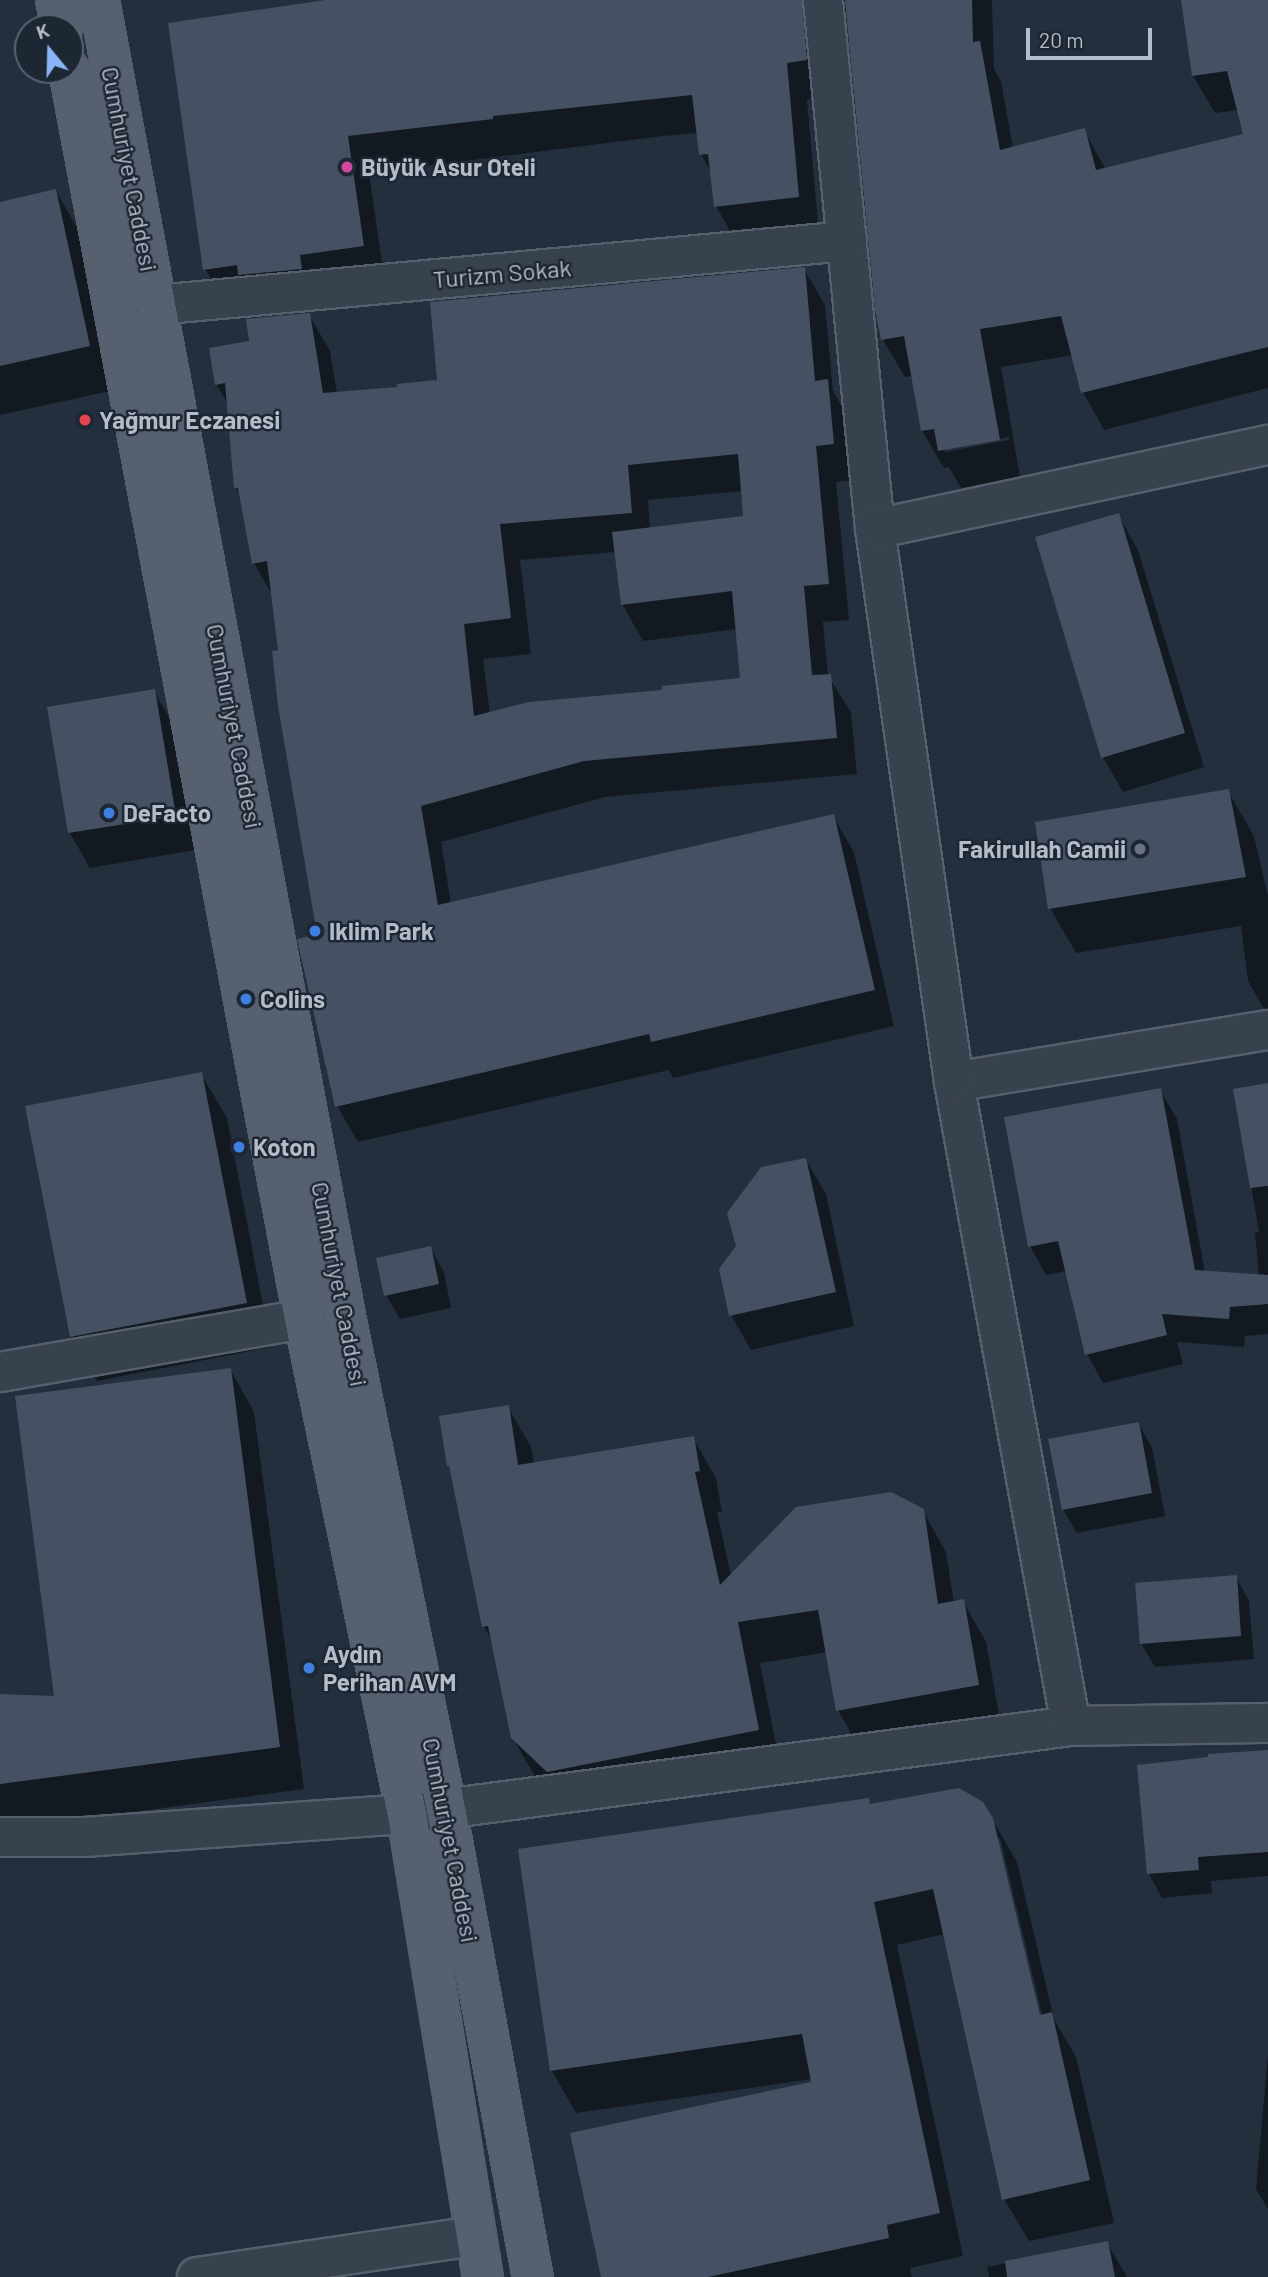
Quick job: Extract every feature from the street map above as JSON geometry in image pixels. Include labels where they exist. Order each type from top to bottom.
[{"type":"main road","name":"Cumhuriyet Caddesi","points":[[99,0],[345,1316],[446,1809],[533,2277]]},
{"type":"main road","name":"Cumhuriyet Caddesi","points":[[72,84],[304,1320],[407,1814],[483,2277]]},
{"type":"street","points":[[823,0],[875,529],[954,1082],[1071,1726]]},
{"type":"street","name":"Turizm Sokak","points":[[156,305],[847,241]]},
{"type":"street","points":[[875,529],[1268,445]]},
{"type":"street","points":[[954,1082],[1268,1030]]},
{"type":"street","points":[[0,1372],[304,1320]]},
{"type":"street","points":[[0,1837],[83,1837],[407,1814],[1071,1726],[1268,1723]]},
{"type":"street","points":[[197,2277],[476,2236]]},
{"type":"building","points":[[325,0],[802,0],[807,60],[787,63],[799,197],[714,207],[708,154],[699,155],[692,95],[493,116],[493,119],[348,136],[364,246],[300,255],[302,269],[238,275],[237,265],[203,270],[168,23]]},
{"type":"building","points":[[845,0],[972,0],[973,42],[980,41],[1000,150],[1085,128],[1096,170],[1243,134],[1227,71],[1192,76],[1181,0],[1268,0],[1268,347],[1081,393],[1061,316],[980,329],[1000,440],[938,451],[934,429],[921,431],[904,336],[881,340],[875,309]]},
{"type":"building","points":[[56,189],[90,346],[0,366],[0,202]]},
{"type":"building","points":[[805,267],[815,381],[828,379],[834,444],[816,446],[829,584],[804,586],[812,675],[831,674],[837,738],[584,761],[421,806],[438,905],[834,814],[875,990],[651,1042],[649,1034],[335,1107],[297,939],[317,934],[278,706],[272,651],[278,650],[267,561],[252,564],[238,488],[234,488],[225,383],[215,385],[209,348],[249,341],[246,319],[310,313],[323,393],[397,387],[397,384],[437,380],[430,302]],"holes":[[[738,454],[743,516],[612,532],[621,605],[732,591],[740,678],[662,686],[662,690],[529,702],[474,716],[464,624],[511,618],[500,524],[632,513],[628,465]]]},
{"type":"building","points":[[1119,513],[1185,733],[1101,758],[1035,537]]},
{"type":"building","points":[[155,689],[176,816],[68,833],[47,707]]},
{"type":"building","name":"Fakirullah Camii","points":[[1229,789],[1246,877],[1048,909],[1035,822]]},
{"type":"building","points":[[202,1072],[247,1303],[70,1337],[25,1106]]},
{"type":"building","points":[[1268,1083],[1268,1186],[1250,1188],[1233,1089]]},
{"type":"building","points":[[1161,1088],[1195,1270],[1268,1275],[1268,1304],[1230,1307],[1229,1319],[1162,1314],[1167,1335],[1085,1355],[1058,1241],[1028,1247],[1004,1117]]},
{"type":"building","points":[[806,1158],[836,1292],[729,1316],[719,1269],[736,1246],[727,1213],[761,1167]]},
{"type":"building","points":[[431,1246],[439,1284],[384,1296],[376,1258]]},
{"type":"building","points":[[231,1368],[280,1747],[0,1784],[0,1694],[54,1696],[15,1396]]},
{"type":"building","points":[[509,1405],[518,1465],[694,1436],[700,1471],[695,1472],[720,1585],[796,1507],[891,1492],[924,1509],[938,1604],[964,1599],[979,1685],[836,1711],[818,1610],[738,1622],[759,1730],[547,1772],[511,1738],[488,1626],[482,1627],[447,1466],[439,1416]]},
{"type":"building","points":[[1139,1422],[1152,1493],[1062,1510],[1048,1439]]},
{"type":"building","points":[[1237,1575],[1241,1636],[1140,1644],[1135,1583]]},
{"type":"building","points":[[1268,1750],[1268,1852],[1198,1857],[1199,1870],[1147,1874],[1137,1765],[1208,1757],[1208,1754]]},
{"type":"building","points":[[959,1788],[983,1802],[993,1818],[1040,2015],[1052,2012],[1090,2180],[1002,2200],[933,1889],[874,1902],[940,2213],[887,2225],[889,2238],[708,2277],[601,2277],[570,2133],[811,2082],[802,2034],[550,2071],[518,1849],[869,1798],[870,1804]]},
{"type":"building","points":[[1108,2241],[1115,2277],[1007,2277],[1005,2261]]},
{"type":"place","name":"Büyük Asur Oteli","points":[[347,167]]},
{"type":"place","name":"Yağmur Eczanesi","points":[[85,420]]},
{"type":"place","name":"DeFacto","points":[[109,813]]},
{"type":"place","name":"Fakirullah Camii","points":[[1140,849]]},
{"type":"place","name":"Iklim Park","points":[[315,931]]},
{"type":"place","name":"Colins","points":[[246,999]]},
{"type":"place","name":"Koton","points":[[239,1147]]},
{"type":"place","name":"Aydın Perihan AVM","points":[[309,1668]]}]
